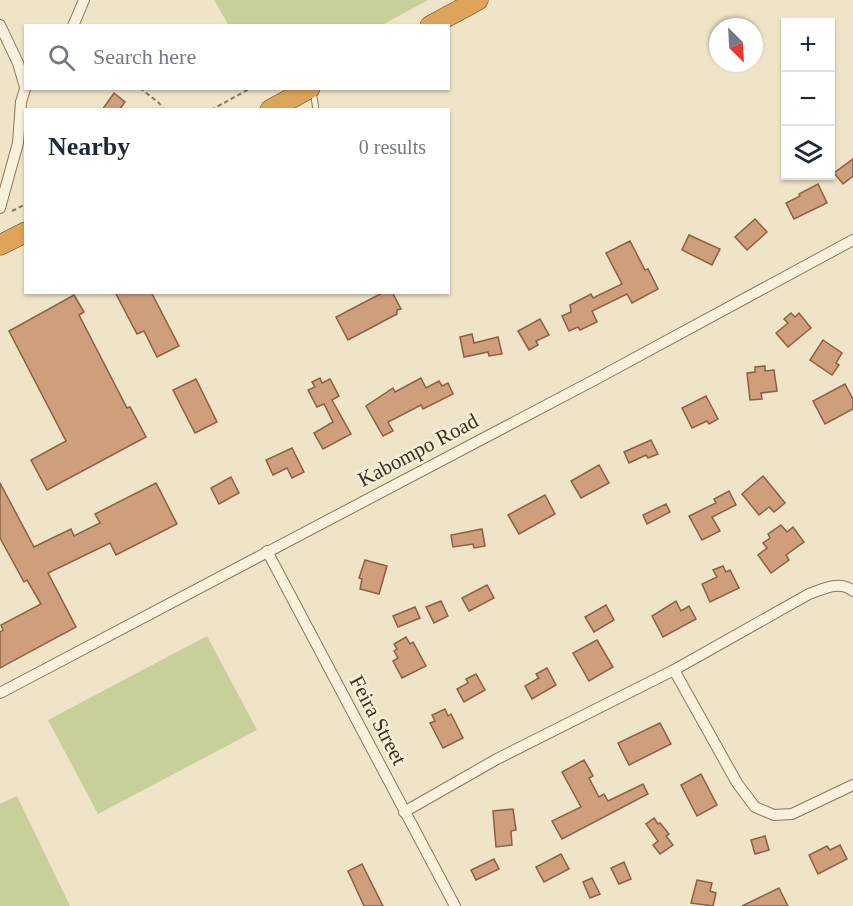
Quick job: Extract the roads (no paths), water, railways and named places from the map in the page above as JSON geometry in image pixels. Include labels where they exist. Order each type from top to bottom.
[{"type":"highway","points":[[434,24],[478,0]]},
{"type":"highway","points":[[274,108],[307,90]]},
{"type":"highway","points":[[0,245],[24,233]]},
{"type":"street","points":[[74,24],[84,0]]},
{"type":"street","points":[[0,25],[11,46],[24,83]]},
{"type":"street","points":[[4,210],[18,143],[24,90]]},
{"type":"street","name":"Kabompo Road","points":[[0,693],[598,378],[853,240]]},
{"type":"street","name":"Feira Street","points":[[267,551],[455,906]]},
{"type":"street","points":[[404,812],[498,759],[674,670],[809,594],[831,585],[849,588],[853,591]]},
{"type":"street","points":[[674,670],[737,783],[755,807],[774,816],[792,814],[853,785]]},
{"type":"lane","points":[[311,90],[316,108]]}]
